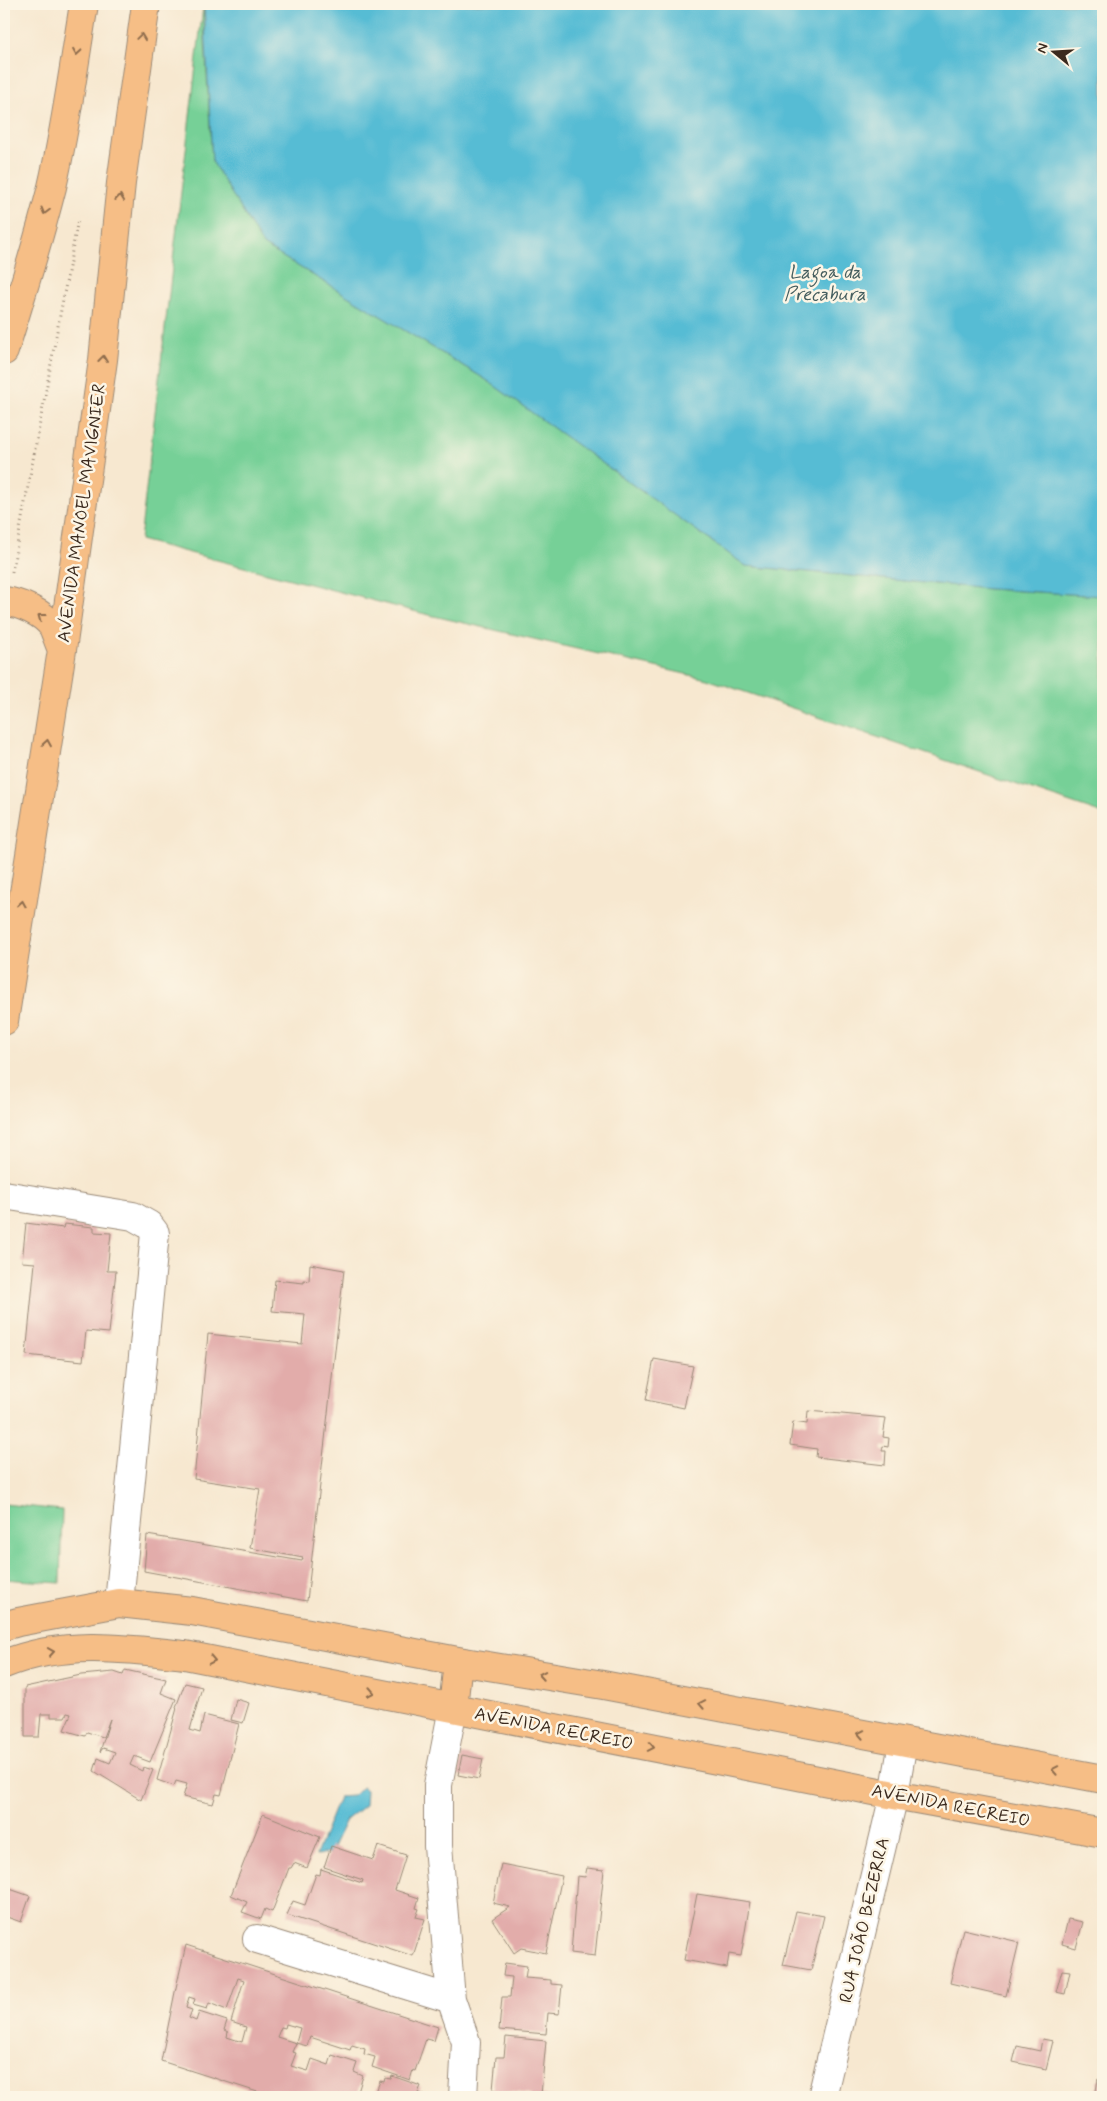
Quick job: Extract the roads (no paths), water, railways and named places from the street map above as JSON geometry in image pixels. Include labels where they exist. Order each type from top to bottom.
[{"type":"main road","points":[[4,351],[30,271],[52,187],[67,115],[84,4]]},
{"type":"main road","name":"AVENIDA MANOEL MAVIGNIER","points":[[4,1021],[62,650],[103,360],[121,183],[145,7]]},
{"type":"main road","points":[[5,601],[30,609],[44,618],[52,626],[62,650]]},
{"type":"main road","points":[[4,1626],[119,1603],[192,1611],[458,1661],[603,1685],[1103,1779]]},
{"type":"main road","name":"AVENIDA RECREIO","points":[[4,1664],[24,1656],[82,1647],[186,1655],[894,1795],[1103,1833]]},
{"type":"main road","points":[[453,1708],[458,1661]]},
{"type":"street","points":[[4,1195],[132,1216],[149,1225],[155,1233],[119,1603]]},
{"type":"street","points":[[453,1708],[438,1785],[438,1846],[451,1999],[466,2042],[463,2097]]},
{"type":"street","name":"RUA JOÃO BEZERRA","points":[[822,2097],[894,1795],[903,1742]]},
{"type":"street","points":[[257,1939],[451,1999]]},
{"type":"water","name":"Lagoa da Precabura","points":[[204,4],[1103,4],[1103,596],[989,589],[746,566],[485,379],[263,245],[212,161]]},
{"type":"water","points":[[362,1787],[366,1790],[365,1805],[346,1820],[330,1853],[316,1855],[339,1797],[353,1796]]}]
